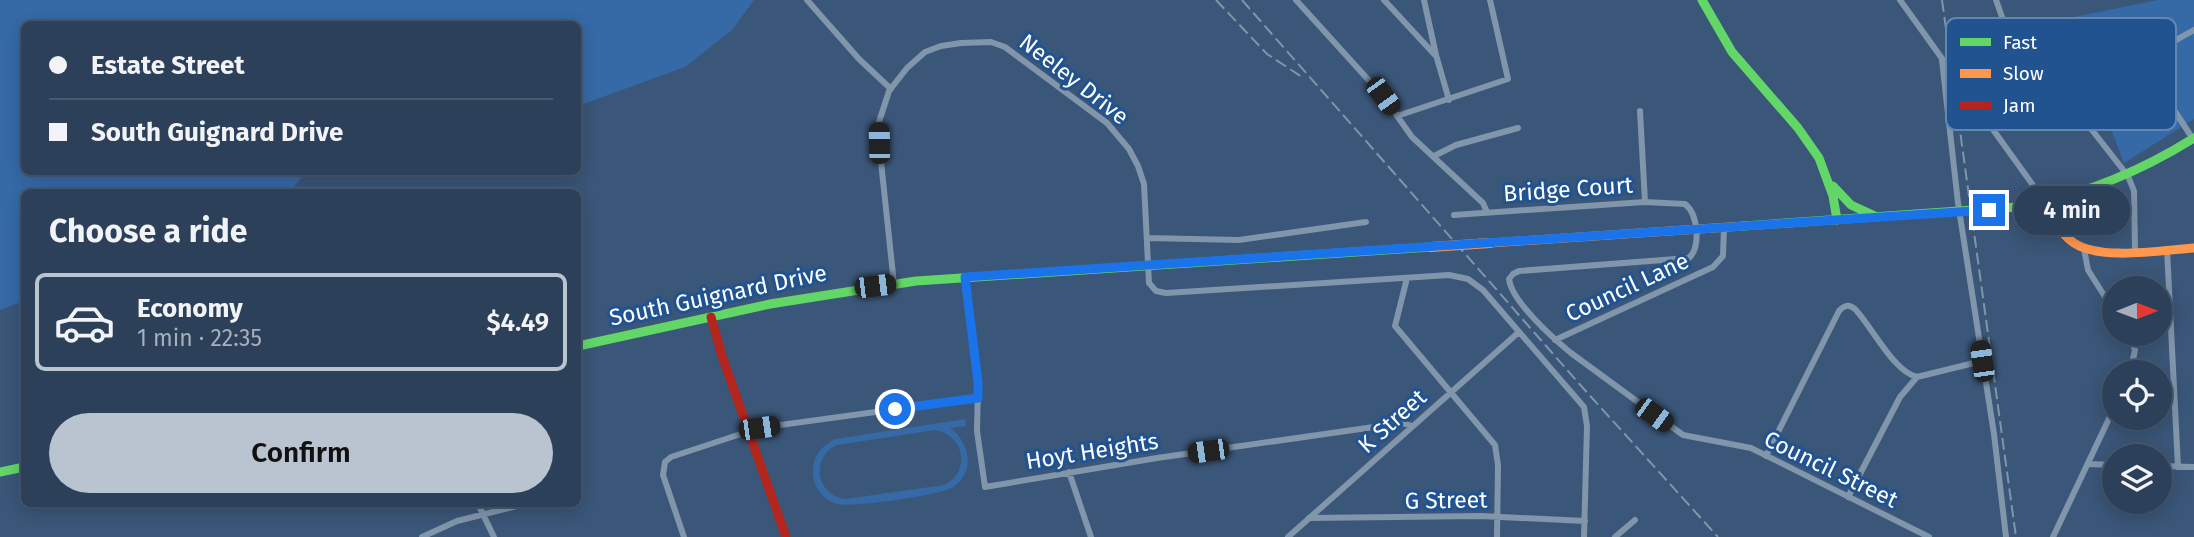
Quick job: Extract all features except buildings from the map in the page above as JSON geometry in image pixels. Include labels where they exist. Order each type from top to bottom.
[{"type":"main road","points":[[1702,0],[1716,28],[1737,59],[1815,148],[1831,185],[1837,220]]},
{"type":"main road","name":"South Guignard Drive","points":[[581,345],[837,291],[965,277],[2003,209],[2045,202],[2106,186],[2193,138]]},
{"type":"main road","points":[[1831,185],[1852,205],[1876,217]]},
{"type":"main road","points":[[2045,202],[2065,233],[2073,242],[2084,248],[2098,252],[2194,248]]},
{"type":"main road","points":[[711,317],[722,356],[786,537]]},
{"type":"main road","points":[[0,472],[21,468]]},
{"type":"street","points":[[807,0],[847,46],[891,89],[879,122],[879,143],[894,284]]},
{"type":"street","points":[[1296,0],[1365,76],[1412,137],[1483,203],[1487,212]]},
{"type":"street","points":[[1384,0],[1436,55]]},
{"type":"street","points":[[1424,0],[1436,55],[1450,100]]},
{"type":"street","points":[[1397,116],[1508,79],[1490,0]]},
{"type":"street","points":[[1900,0],[1946,67]]},
{"type":"street","points":[[1996,0],[2002,18]]},
{"type":"street","points":[[2176,42],[2194,30]]},
{"type":"street","name":"Neeley Drive","points":[[891,89],[907,68],[933,48],[975,42],[991,42],[1005,47],[1107,123],[1123,141],[1138,166],[1144,183],[1149,265]]},
{"type":"street","points":[[1941,60],[1946,100]]},
{"type":"street","name":"Bridge Court","points":[[1454,215],[1645,202],[1640,111]]},
{"type":"street","points":[[2176,112],[2193,138]]},
{"type":"street","points":[[1434,156],[1457,145],[1518,128]]},
{"type":"street","points":[[1950,130],[2006,537]]},
{"type":"street","points":[[1992,130],[2045,202]]},
{"type":"street","points":[[2090,130],[2128,176],[2134,191],[2135,250]]},
{"type":"street","points":[[1645,202],[1685,204],[1693,214],[1695,230]]},
{"type":"street","points":[[1147,238],[1251,239],[1366,222]]},
{"type":"street","name":"Council Lane","points":[[1555,340],[1713,267],[1723,256],[1724,228]]},
{"type":"street","name":"Council Street","points":[[1695,230],[1695,249],[1692,256],[1685,260],[1519,271],[1509,279],[1512,290],[1555,340],[1602,378],[1683,435],[1745,446],[1929,537]]},
{"type":"street","points":[[2084,248],[2088,270],[2102,292]]},
{"type":"street","points":[[2167,249],[2178,467]]},
{"type":"street","points":[[1149,265],[1149,283],[1156,291],[1166,293],[1448,275],[1468,279],[1483,290],[1580,401],[1586,413],[1584,537]]},
{"type":"street","points":[[684,537],[663,475],[665,462],[679,454],[759,428],[978,398],[965,277]]},
{"type":"street","points":[[1407,278],[1395,326],[1496,444],[1497,537]]},
{"type":"street","points":[[1766,456],[1839,311],[1844,306],[1849,305],[1855,309],[1897,364],[1910,375],[1917,377],[1982,361]]},
{"type":"street","name":"K Street","points":[[1288,537],[1519,332]]},
{"type":"street","points":[[1848,497],[1900,397],[1917,377]]},
{"type":"street","name":"Hoyt Heights","points":[[978,398],[976,422],[985,487],[1402,423],[1412,426]]},
{"type":"street","points":[[2053,537],[2104,430]]},
{"type":"street","points":[[2088,464],[2102,465]]},
{"type":"street","points":[[2172,467],[2194,467]]},
{"type":"street","points":[[1069,472],[1091,537]]},
{"type":"street","points":[[480,507],[494,537]]},
{"type":"street","points":[[422,537],[445,526],[512,507]]},
{"type":"street","name":"G Street","points":[[1309,518],[1497,517],[1585,521]]},
{"type":"street","points":[[1615,537],[1635,520]]},
{"type":"shaded area","points":[[0,0],[754,0],[732,30],[685,67],[581,105],[581,21],[21,21],[21,175],[304,175],[292,189],[21,189],[21,302],[0,310]]},
{"type":"shaded area","points":[[2158,0],[2194,0],[2194,119],[2124,163],[2111,130],[2176,130],[2176,18],[2069,18]]},
{"type":"shaded area","points":[[965,419],[966,426],[950,428],[966,449],[967,465],[960,481],[945,490],[877,502],[837,504],[820,492],[813,472],[818,452],[835,439]],"holes":[[[935,430],[945,433],[958,446],[961,463],[953,479],[944,485],[845,499],[835,496],[823,484],[820,475],[823,458],[837,445]]]},
{"type":"railway","points":[[1216,0],[1267,54],[1302,77]]},
{"type":"railway","points":[[1242,0],[1583,388],[1718,537]]},
{"type":"railway","points":[[1942,0],[1946,29]]},
{"type":"railway","points":[[1960,130],[2016,537]]},
{"type":"traffic: fast","points":[[1702,0],[1732,52],[1798,128],[1819,158],[1833,196],[1837,220]]},
{"type":"traffic: fast","points":[[1744,226],[2017,207],[2064,197],[2109,182],[2194,138]]},
{"type":"traffic: fast","points":[[1833,186],[1851,205],[1875,216]]},
{"type":"traffic: fast","points":[[581,345],[770,304],[916,281],[1431,247]]},
{"type":"traffic: fast","points":[[0,472],[21,468]]},
{"type":"traffic: slow","points":[[2045,202],[2065,235],[2086,248],[2115,253],[2194,248]]},
{"type":"traffic: slow","points":[[1490,243],[1744,226]]},
{"type":"traffic: slow","points":[[1431,247],[1490,243]]},
{"type":"traffic: jam","points":[[711,317],[722,356],[786,537]]},
{"type":"route","points":[[895,409],[978,398],[965,277],[1989,210]]}]
